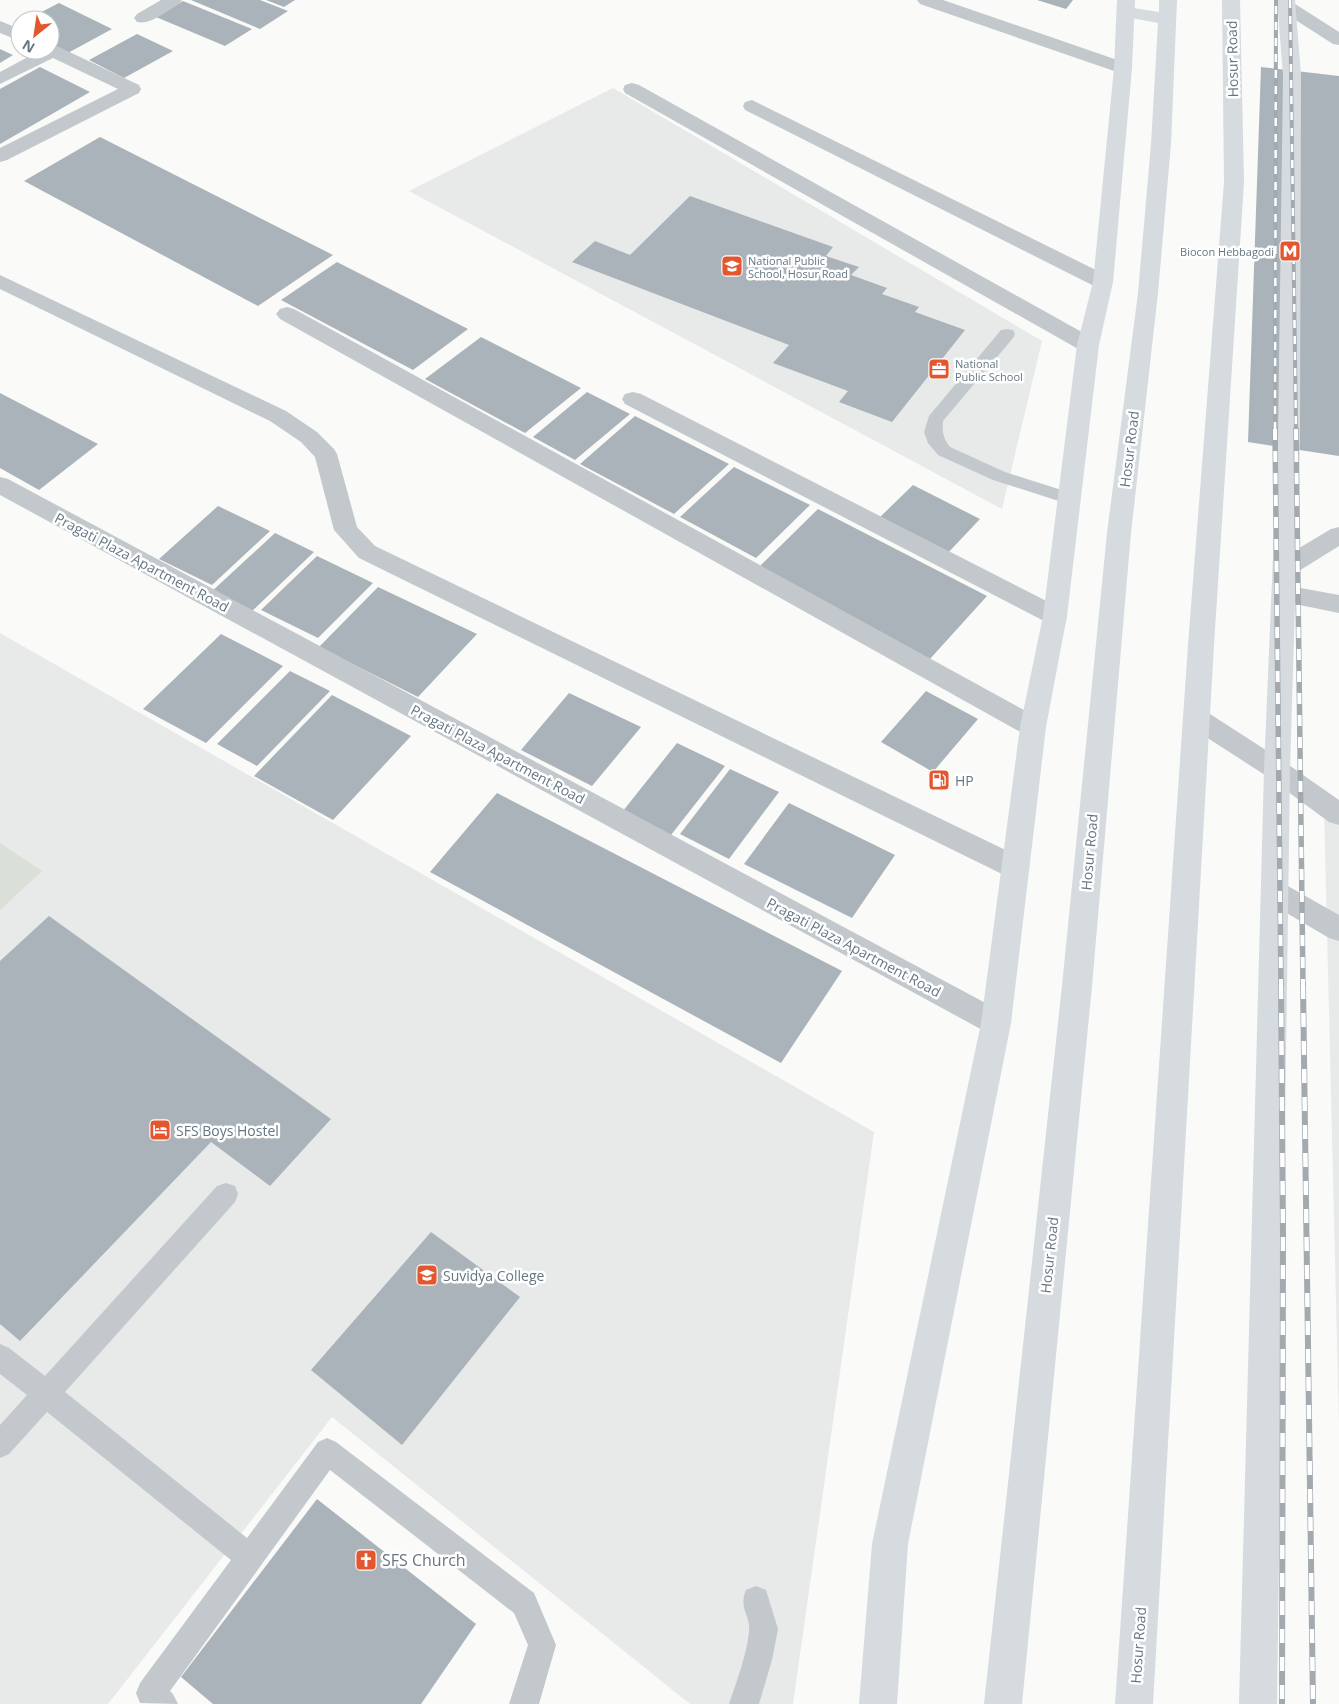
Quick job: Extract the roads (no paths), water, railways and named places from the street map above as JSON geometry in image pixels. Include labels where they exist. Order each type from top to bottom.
[{"type":"main road","name":"Hosur Road","points":[[1134,1704],[1198,719],[1201,645],[1234,182],[1231,0]]},
{"type":"main road","points":[[1258,1704],[1270,1075],[1276,893],[1277,770],[1289,437],[1292,75],[1286,3]]},
{"type":"main road","points":[[878,1704],[890,1544],[996,1024],[1014,867],[1034,726],[1056,616],[1068,498],[1088,345],[1103,282],[1123,68],[1126,6],[1168,9]]},
{"type":"main road","name":"Hosur Road","points":[[1002,1704],[1077,986],[1119,533],[1148,293],[1161,144],[1168,9]]},
{"type":"street","points":[[143,18],[173,0]]},
{"type":"street","points":[[926,0],[1123,68]]},
{"type":"street","points":[[1286,3],[1338,38]]},
{"type":"street","points":[[0,156],[132,89],[60,54]]},
{"type":"street","points":[[0,79],[33,60]]},
{"type":"street","points":[[632,89],[1088,345]]},
{"type":"street","points":[[752,106],[1103,282]]},
{"type":"street","points":[[0,282],[278,416],[309,437],[326,454],[346,530],[368,552],[1014,867]]},
{"type":"street","points":[[287,314],[1034,726]]},
{"type":"street","points":[[634,399],[1056,616]]},
{"type":"street","name":"Pragati Plaza Apartment Road","points":[[0,485],[996,1024]]},
{"type":"street","points":[[1339,535],[1284,581],[1339,604]]},
{"type":"street","points":[[1198,719],[1277,770],[1339,814]]},
{"type":"street","points":[[1276,893],[1339,929]]},
{"type":"lane","points":[[1007,334],[935,420],[932,432],[937,443],[944,451],[999,476],[1068,498]]},
{"type":"lane","points":[[0,1445],[226,1194]]},
{"type":"lane","points":[[0,1357],[250,1558]]},
{"type":"lane","points":[[163,1704],[150,1693],[327,1451],[524,1603],[542,1645],[524,1704]]},
{"type":"lane","points":[[744,1704],[758,1660],[764,1628],[756,1600]]},
{"type":"railway","points":[[1275,429],[1276,0]]},
{"type":"railway","points":[[1290,0],[1296,430]]},
{"type":"railway","points":[[1275,429],[1281,986]]},
{"type":"railway","points":[[1296,429],[1303,986]]},
{"type":"railway","points":[[1281,985],[1283,1233],[1282,1704]]},
{"type":"railway","points":[[1303,985],[1313,1704]]},
{"type":"place","name":"Biocon Hebbagodi","points":[[1290,251]]},
{"type":"place","name":"National Public School, Hosur Road","points":[[732,266]]},
{"type":"place","name":"National Public School","points":[[939,369]]},
{"type":"place","name":"HP","points":[[939,780]]},
{"type":"place","name":"SFS Boys Hostel","points":[[160,1130]]},
{"type":"place","name":"Suvidya College","points":[[427,1275]]},
{"type":"place","name":"SFS Church","points":[[366,1560]]}]
